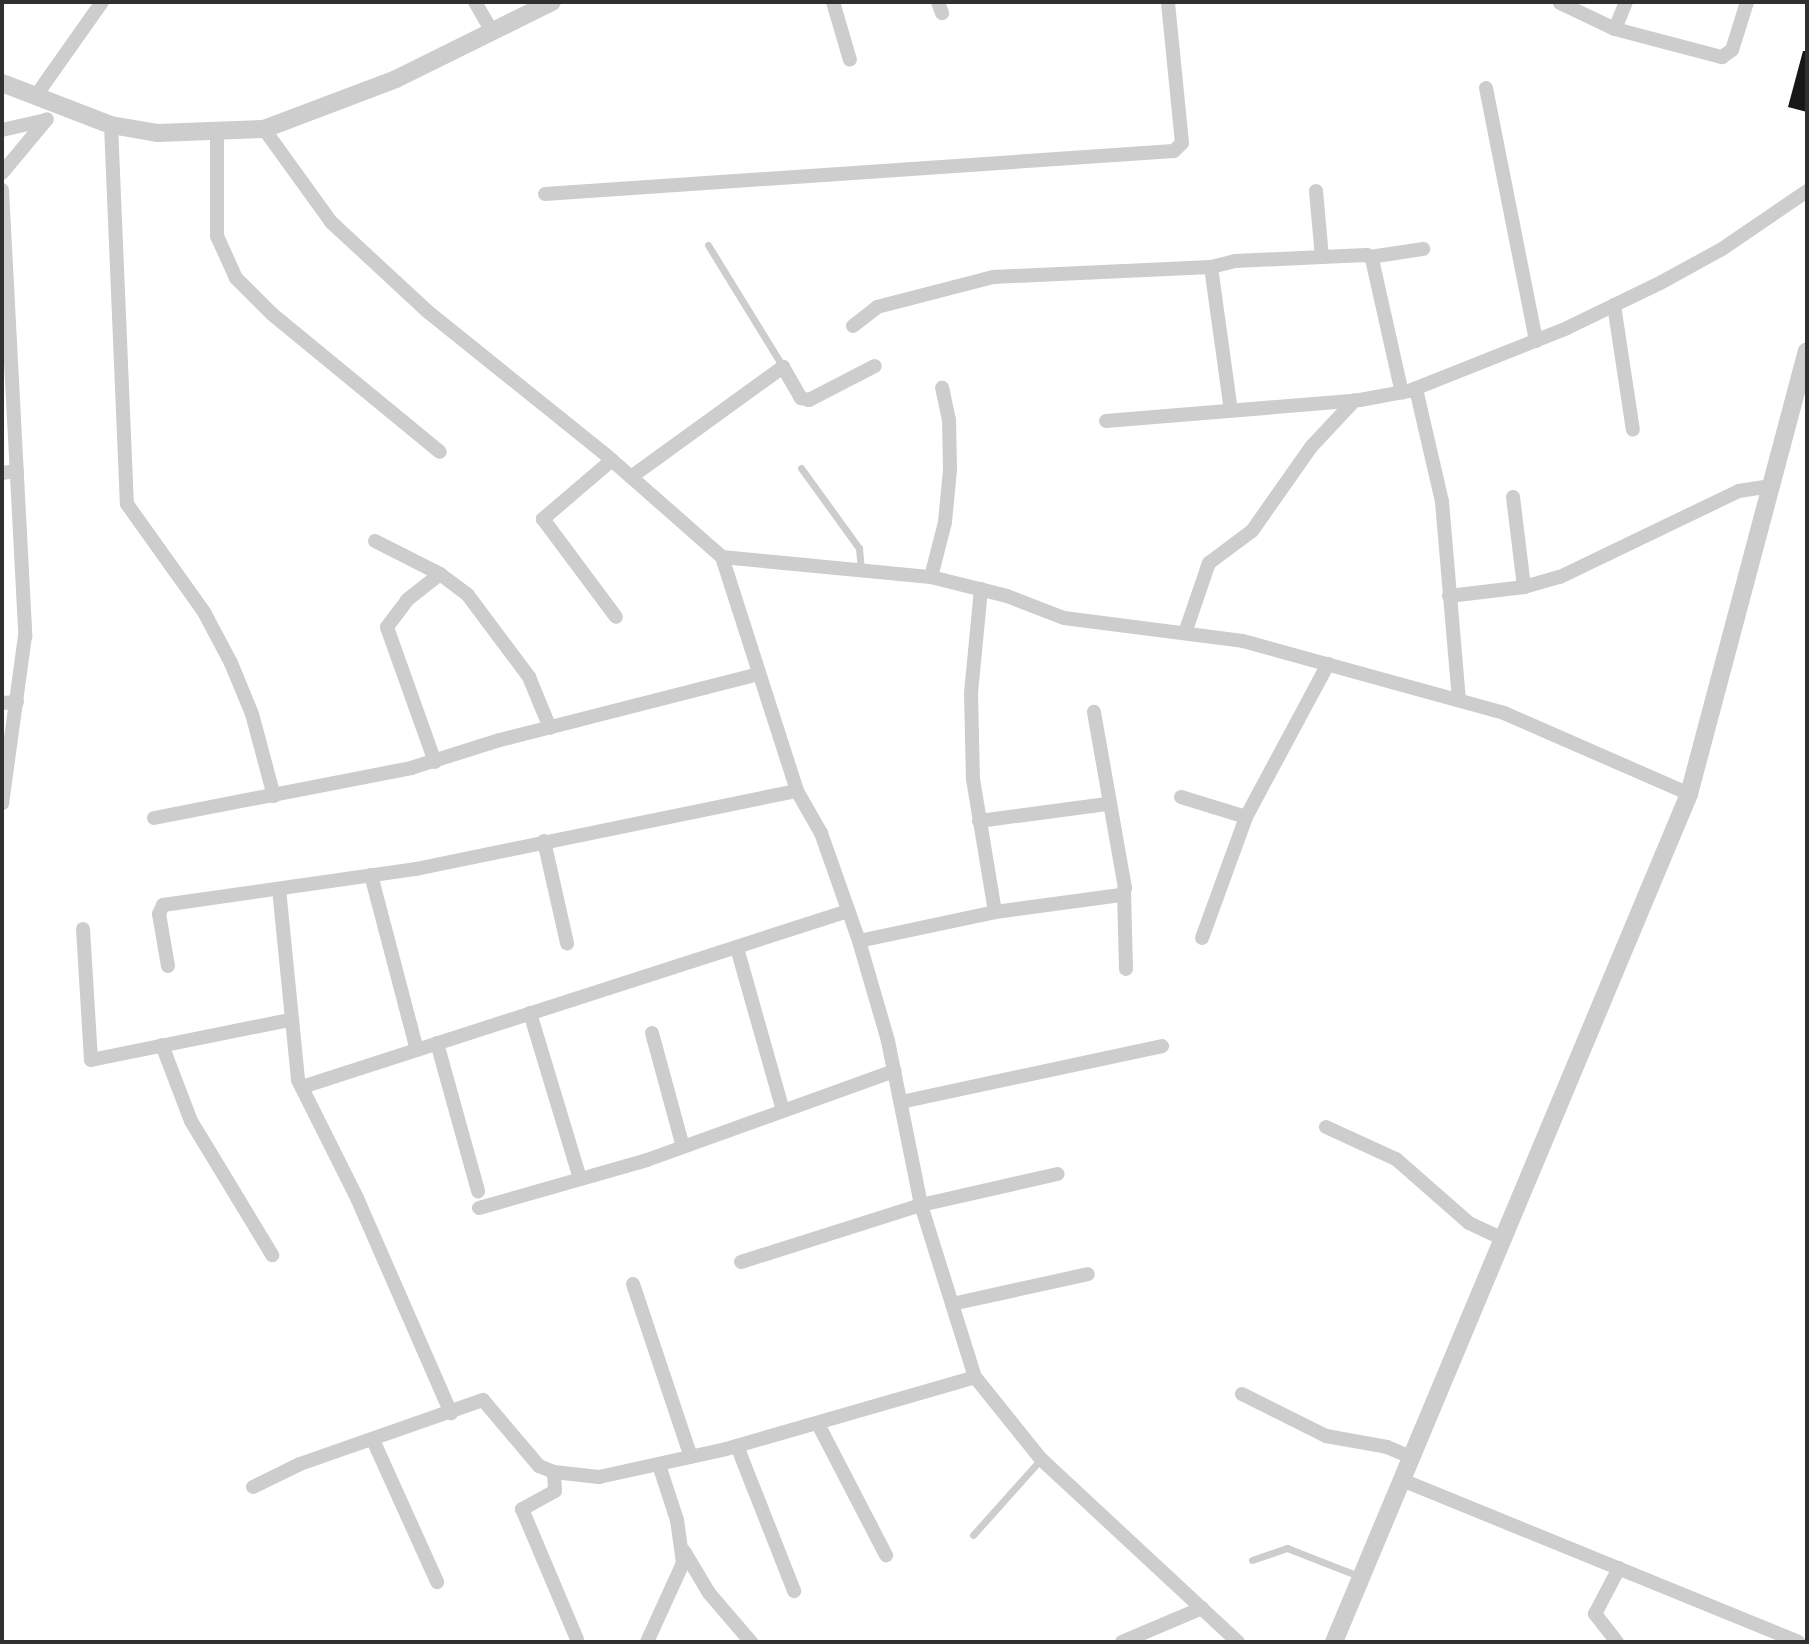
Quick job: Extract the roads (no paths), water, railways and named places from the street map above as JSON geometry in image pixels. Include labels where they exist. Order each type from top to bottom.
[{"type":"street","points":[[35,97],[102,2]]},
{"type":"street","points":[[475,2],[492,31]]},
{"type":"street","points":[[2,83],[35,97],[54,113],[111,125],[158,133],[216,133],[264,129],[396,79],[552,2]]},
{"type":"street","points":[[834,2],[850,60]]},
{"type":"street","points":[[545,194],[1174,151],[1182,143],[1168,2]]},
{"type":"street","points":[[1615,29],[1626,2]]},
{"type":"street","points":[[1560,3],[1615,29],[1725,57],[1732,50],[1747,2]]},
{"type":"street","points":[[1486,88],[1536,341]]},
{"type":"street","points":[[2,131],[54,113]]},
{"type":"street","points":[[2,173],[54,113]]},
{"type":"street","points":[[111,125],[127,505],[204,612],[231,663],[252,714],[274,796]]},
{"type":"street","points":[[264,129],[331,222],[427,312],[612,460],[722,557],[797,790],[821,833],[859,940],[894,1071],[921,1205],[975,1377],[1041,1459],[1238,1642]]},
{"type":"street","points":[[216,133],[217,236],[236,278],[272,314],[440,452]]},
{"type":"street","points":[[2,190],[9,472],[26,636],[9,702],[2,796]]},
{"type":"street","points":[[1316,191],[1322,257]]},
{"type":"street","points":[[1107,421],[1355,400],[1409,391],[1536,341],[1614,305],[1722,249],[1807,191]]},
{"type":"street","points":[[853,326],[877,307],[992,277],[1211,267],[1236,261],[1370,257],[1423,249]]},
{"type":"street","points":[[1370,257],[1442,502],[1459,701]]},
{"type":"street","points":[[1211,267],[1231,411]]},
{"type":"street","points":[[1614,305],[1633,430]]},
{"type":"street","points":[[1334,1642],[1689,794],[1807,351]]},
{"type":"street","points":[[631,477],[783,366],[801,398],[809,400],[875,366]]},
{"type":"street","points":[[931,577],[945,522],[950,470],[949,420],[942,388]]},
{"type":"street","points":[[1186,630],[1209,564],[1252,531],[1311,447],[1355,400]]},
{"type":"street","points":[[612,460],[543,519],[616,617]]},
{"type":"street","points":[[1449,596],[1524,587],[1598,560],[1739,491],[1771,486]]},
{"type":"street","points":[[1513,496],[1524,587]]},
{"type":"street","points":[[375,541],[440,574],[467,594],[509,645],[529,677],[550,728]]},
{"type":"street","points":[[722,557],[931,577],[981,589],[1063,618],[1186,630],[1328,664],[1504,713],[1689,794]]},
{"type":"street","points":[[435,762],[387,627],[407,600],[440,574]]},
{"type":"street","points":[[981,589],[971,693],[973,779],[995,912]]},
{"type":"street","points":[[1202,938],[1246,817],[1328,664]]},
{"type":"street","points":[[154,818],[435,762],[550,728],[759,674]]},
{"type":"street","points":[[1094,712],[1107,804],[1124,892],[1126,969]]},
{"type":"street","points":[[168,966],[159,914],[163,905],[371,875],[797,790]]},
{"type":"street","points":[[1181,797],[1246,817]]},
{"type":"street","points":[[979,821],[1107,804]]},
{"type":"street","points":[[544,841],[567,943]]},
{"type":"street","points":[[371,875],[417,1050]]},
{"type":"street","points":[[279,889],[289,1020],[302,1087],[357,1198],[451,1413]]},
{"type":"street","points":[[859,940],[995,912],[1124,892]]},
{"type":"street","points":[[302,1087],[848,911]]},
{"type":"street","points":[[83,929],[91,1060],[289,1020]]},
{"type":"street","points":[[737,948],[783,1111]]},
{"type":"street","points":[[530,1013],[580,1179]]},
{"type":"street","points":[[652,1033],[683,1147]]},
{"type":"street","points":[[437,1043],[478,1191]]},
{"type":"street","points":[[162,1045],[191,1121],[272,1255]]},
{"type":"street","points":[[901,1102],[1162,1046]]},
{"type":"street","points":[[479,1208],[683,1147],[894,1071]]},
{"type":"street","points":[[1326,1127],[1396,1159],[1469,1223],[1503,1239]]},
{"type":"street","points":[[741,1262],[921,1205],[1058,1174]]},
{"type":"street","points":[[952,1304],[1088,1274]]},
{"type":"street","points":[[633,1284],[691,1457]]},
{"type":"street","points":[[253,1486],[274,1474],[486,1401],[526,1453],[554,1472],[599,1477],[737,1446],[975,1377]]},
{"type":"street","points":[[1242,1394],[1326,1436],[1387,1447],[1411,1457]]},
{"type":"street","points":[[818,1424],[886,1555]]},
{"type":"street","points":[[373,1440],[437,1582]]},
{"type":"street","points":[[737,1446],[794,1591]]},
{"type":"street","points":[[659,1465],[682,1548],[709,1593],[751,1642]]},
{"type":"street","points":[[554,1472],[555,1491],[522,1509],[578,1639]]},
{"type":"street","points":[[1402,1480],[1798,1642]]},
{"type":"street","points":[[648,1642],[682,1563],[682,1548]]},
{"type":"street","points":[[1617,1642],[1595,1614],[1619,1567]]},
{"type":"street","points":[[1122,1642],[1202,1608]]},
{"type":"lane","points":[[708,245],[783,366]]},
{"type":"lane","points":[[801,468],[859,548],[861,570]]},
{"type":"lane","points":[[973,1535],[1041,1459]]},
{"type":"lane","points":[[1252,1560],[1287,1548],[1361,1577]]}]
